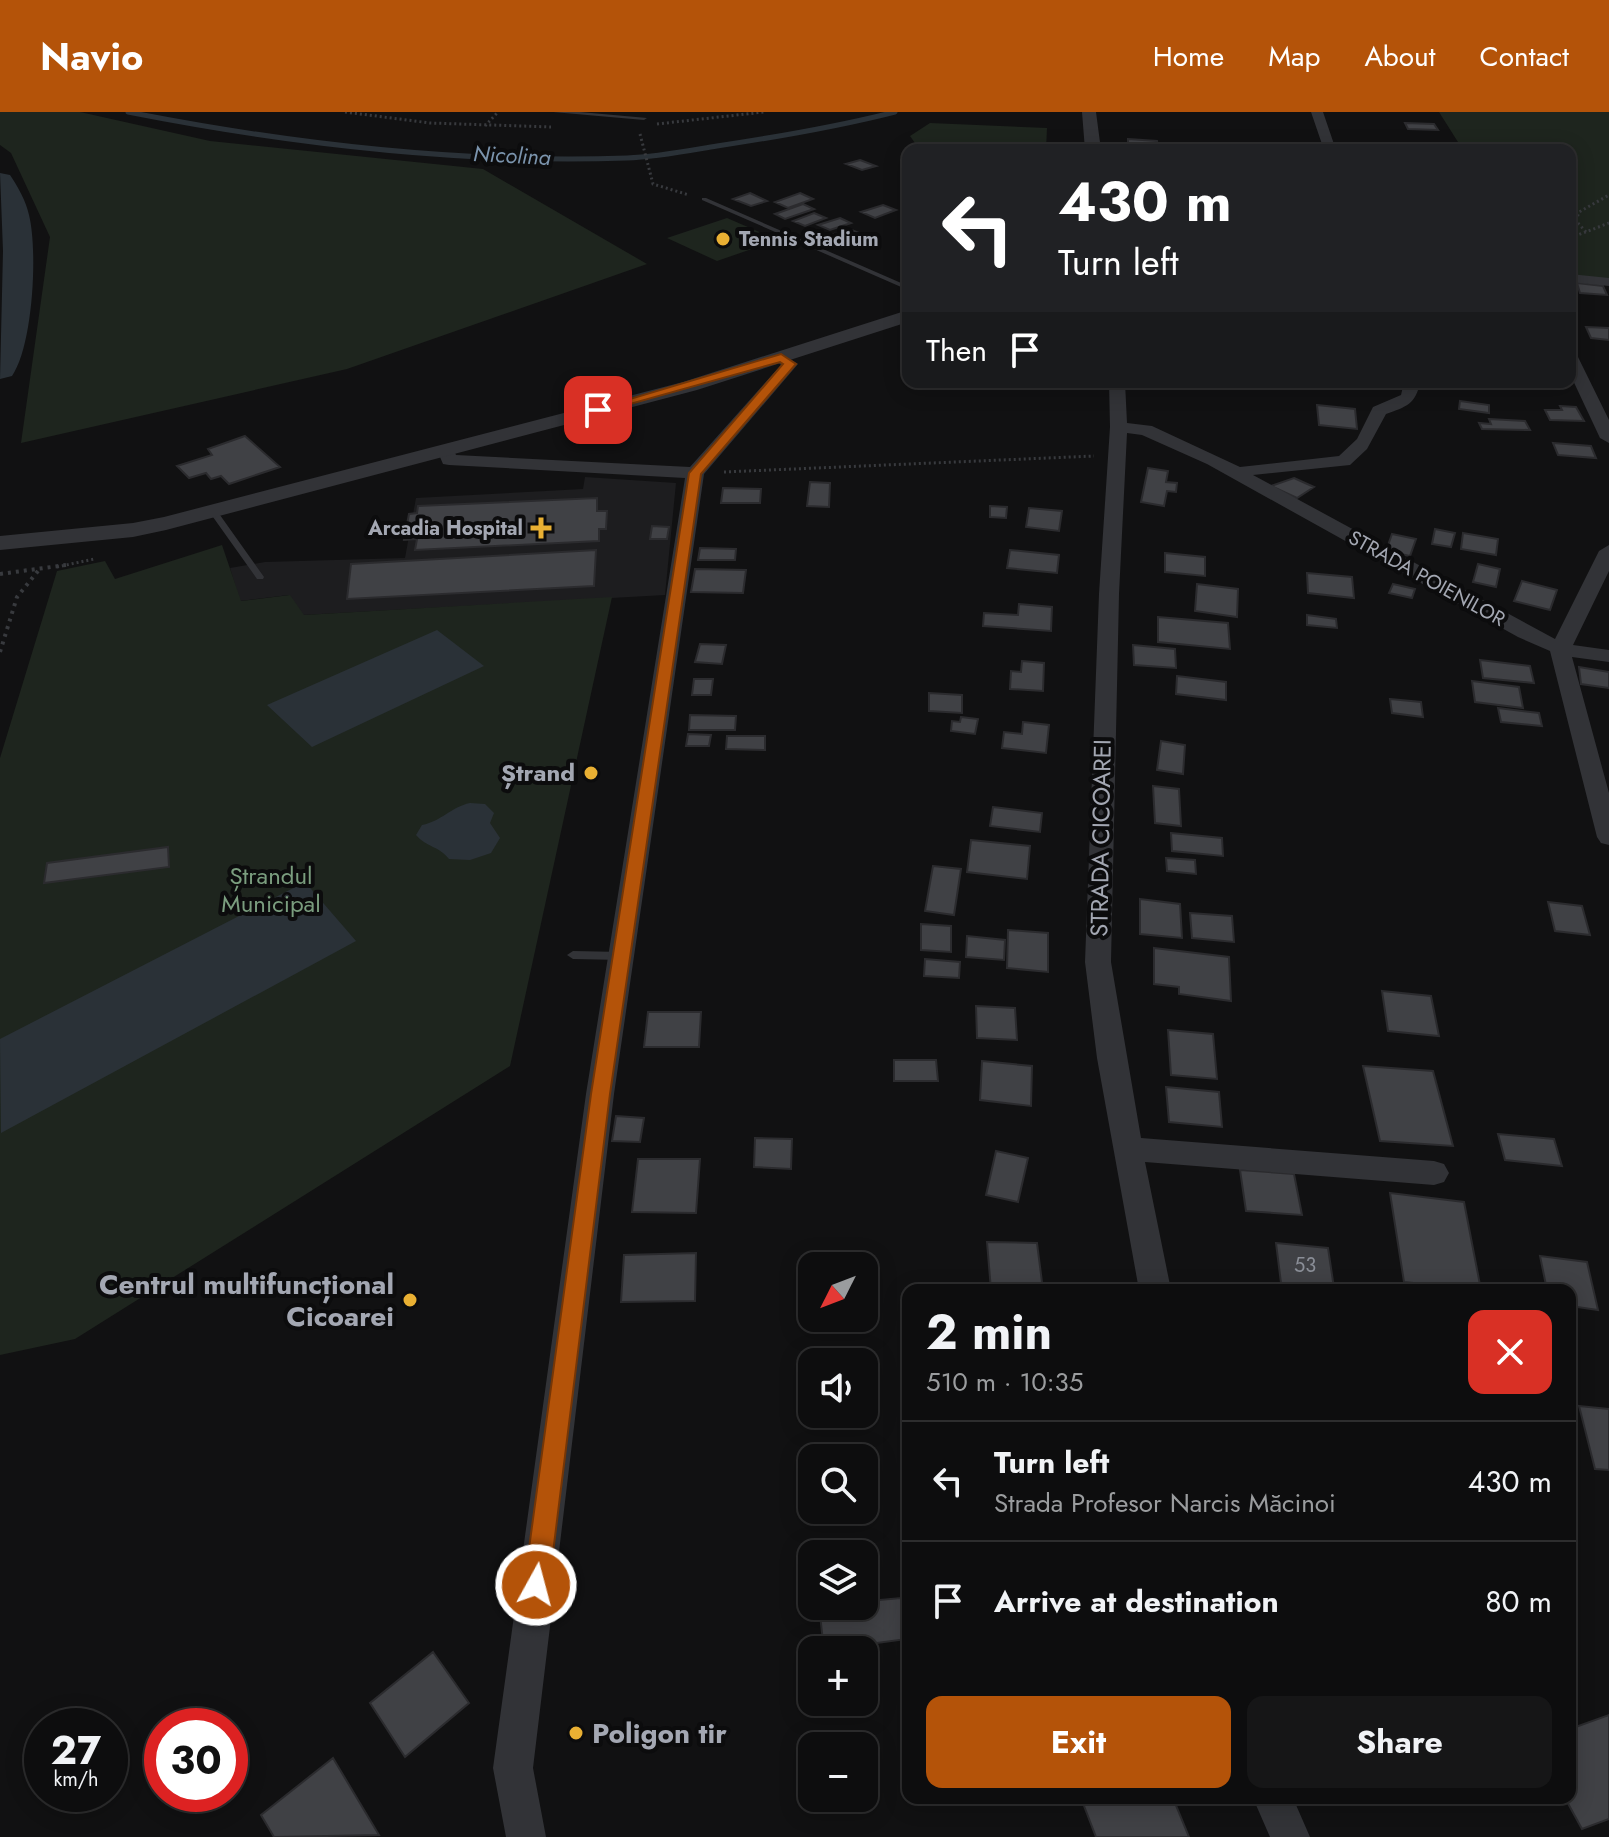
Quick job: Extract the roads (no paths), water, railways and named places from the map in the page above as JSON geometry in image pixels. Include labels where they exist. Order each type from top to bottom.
[{"type":"street","points":[[1089,112],[1092,144]]},
{"type":"street","points":[[1317,112],[1328,144]]},
{"type":"street","points":[[1576,279],[1609,282]]},
{"type":"street","points":[[8,542],[133,530],[690,386],[902,318]]},
{"type":"street","points":[[526,1837],[513,1768],[596,1125],[695,473],[790,364],[781,358]]},
{"type":"street","points":[[1576,369],[1609,438]]},
{"type":"street","name":"STRADA CICOAREI","points":[[1117,388],[1119,427],[1115,456],[1099,855],[1098,962],[1154,1284]]},
{"type":"street","points":[[1239,473],[1344,461],[1370,434],[1379,411],[1400,404],[1409,397],[1411,388]]},
{"type":"street","name":"STRADA POIENILOR","points":[[1119,427],[1146,430],[1239,473],[1498,616],[1532,640],[1560,650],[1609,656]]},
{"type":"street","points":[[446,450],[449,460],[695,473]]},
{"type":"street","points":[[1609,551],[1560,650],[1609,837]]},
{"type":"street","points":[[1128,1149],[1434,1173]]},
{"type":"street","points":[[1276,1804],[1290,1837]]},
{"type":"lane","points":[[556,112],[644,118]]},
{"type":"lane","points":[[704,199],[902,285]]},
{"type":"lane","points":[[212,510],[260,577]]},
{"type":"lane","points":[[573,955],[622,956]]},
{"type":"waterway","name":"Nicolina","points":[[128,112],[251,134],[376,149],[439,155],[564,159],[672,154],[895,112]]},
{"type":"waterway","points":[[0,181],[14,211],[18,251],[13,313],[0,369]]},
{"type":"place","name":"Tennis Stadium","points":[[723,239]]},
{"type":"place","name":"Arcadia Hospital","points":[[541,528]]},
{"type":"place","name":"Ștrand","points":[[591,773]]},
{"type":"place","name":"Centrul multifuncțional Cicoarei","points":[[410,1300]]},
{"type":"place","name":"Poligon tir","points":[[576,1733]]},
{"type":"park label","name":"Ștrandul Municipal","points":[[271,890]]}]
